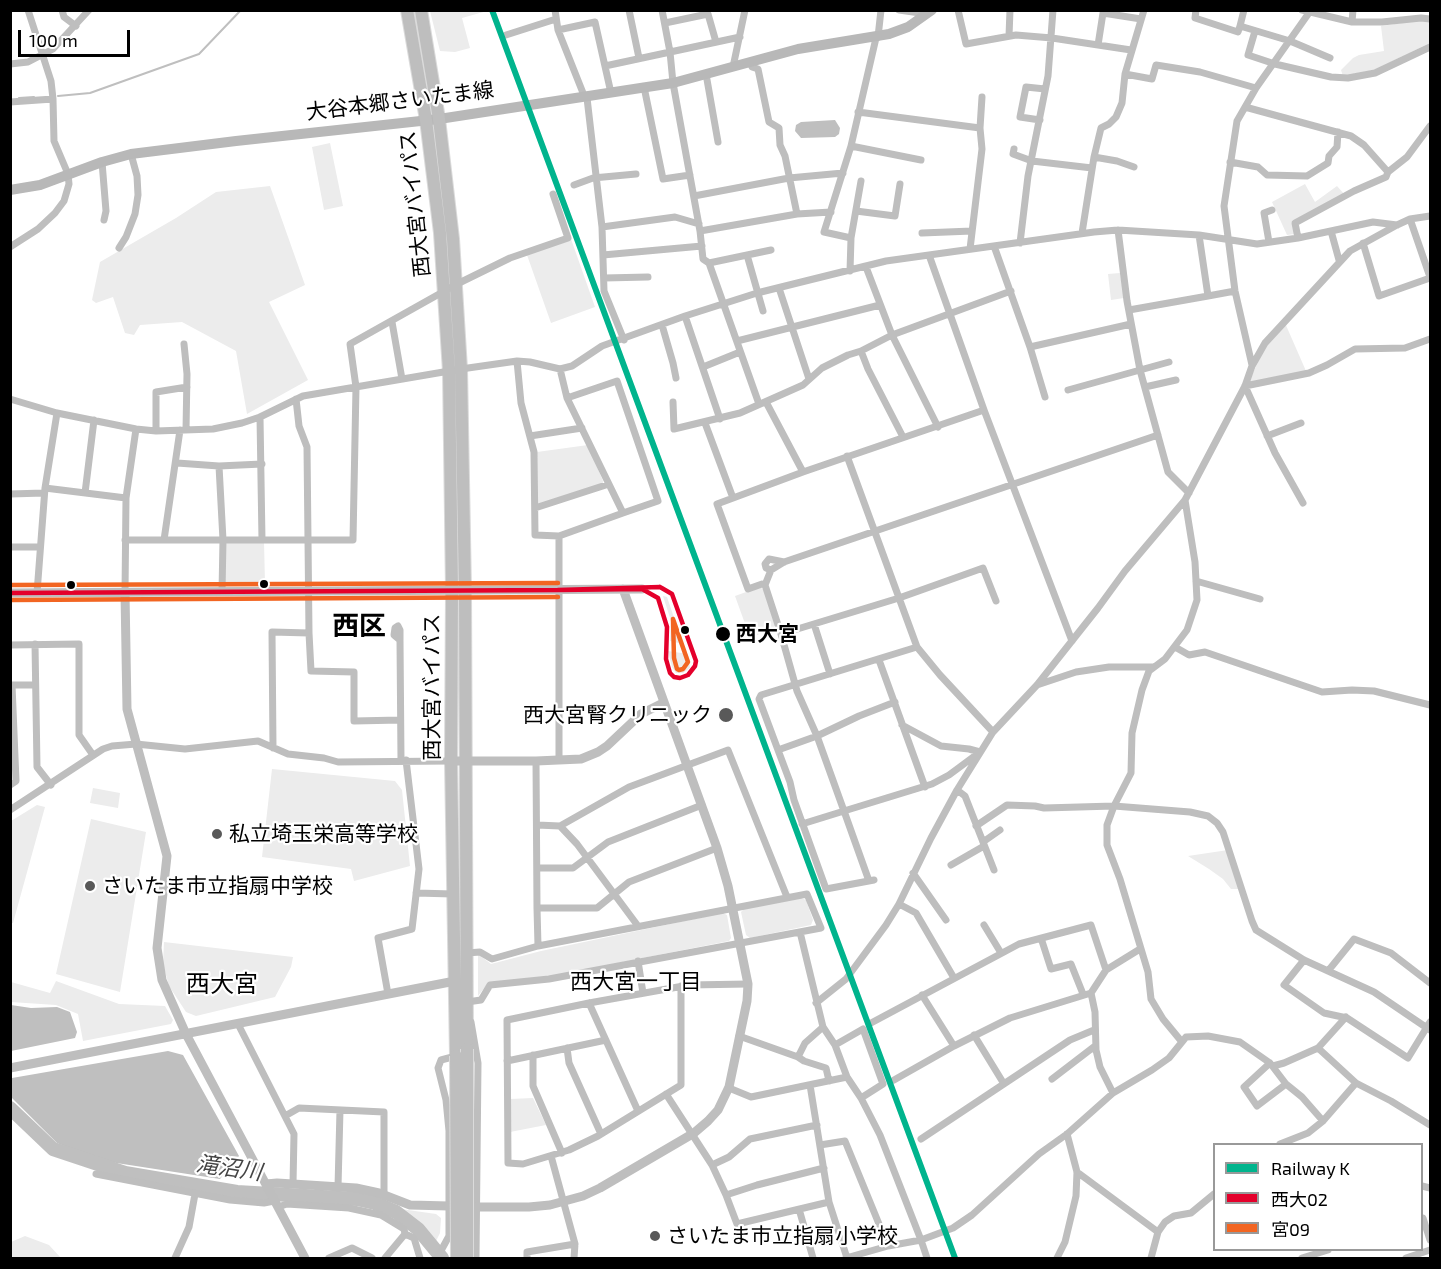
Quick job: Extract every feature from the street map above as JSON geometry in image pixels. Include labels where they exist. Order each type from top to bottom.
[{"type":"highway","name":"西大宮バイパス","points":[[408,10],[433,120],[443,292],[455,370],[465,591],[467,1258]]},
{"type":"highway","name":"西大宮バイパス","points":[[421,10],[433,120],[457,284],[451,761],[457,1258]]},
{"type":"main road","name":"大谷本郷さいたま線","points":[[10,190],[40,184],[131,154],[433,120],[673,83],[798,49],[877,37],[908,27],[929,12]]},
{"type":"street","points":[[10,247],[38,229],[55,213],[64,201],[69,184],[68,174],[54,141],[51,81],[28,10]]},
{"type":"street","points":[[63,10],[64,17],[76,26]]},
{"type":"street","points":[[10,64],[28,62],[53,50],[89,10]]},
{"type":"street","points":[[555,10],[558,30],[586,98],[602,227],[604,291],[624,340]]},
{"type":"street","points":[[629,10],[639,58]]},
{"type":"street","points":[[662,10],[703,259],[709,263],[740,352],[763,403],[803,472]]},
{"type":"street","points":[[733,67],[745,10]]},
{"type":"street","points":[[851,238],[824,232],[851,146],[877,37],[881,10]]},
{"type":"street","points":[[898,10],[929,12]]},
{"type":"street","points":[[958,10],[966,44],[1009,36],[1052,38],[1131,50]]},
{"type":"street","points":[[1009,36],[1010,10]]},
{"type":"street","points":[[1020,243],[1028,176],[1045,89],[1052,38],[1053,10]]},
{"type":"street","points":[[1082,233],[1101,128],[1116,117],[1122,103],[1125,74],[1144,10]]},
{"type":"street","points":[[1196,10],[1195,18],[1238,32],[1244,10]]},
{"type":"street","points":[[1352,22],[1353,10]]},
{"type":"street","points":[[1252,366],[1235,291],[1224,206],[1237,121],[1256,88],[1275,64],[1308,11],[1352,22],[1431,19]]},
{"type":"street","points":[[1098,45],[1103,13],[1141,19]]},
{"type":"street","points":[[665,23],[708,14],[716,42]]},
{"type":"street","points":[[506,35],[556,19]]},
{"type":"street","points":[[558,30],[595,22],[611,93]]},
{"type":"street","points":[[1240,26],[1290,41],[1330,58]]},
{"type":"street","points":[[1255,31],[1248,55],[1331,77],[1348,78],[1375,73],[1431,47]]},
{"type":"street","points":[[605,66],[740,37]]},
{"type":"street","points":[[750,62],[752,67],[758,69],[769,122],[779,129],[780,145],[785,156],[797,214]]},
{"type":"street","points":[[1125,74],[1152,79],[1156,65],[1200,72],[1256,88]]},
{"type":"street","points":[[706,75],[718,142]]},
{"type":"street","points":[[644,87],[663,179],[690,175]]},
{"type":"street","points":[[1040,120],[1020,117],[1026,87],[1045,89]]},
{"type":"street","points":[[970,249],[982,149],[980,128],[982,97]]},
{"type":"street","points":[[10,102],[53,99]]},
{"type":"street","points":[[1245,107],[1351,136],[1364,145],[1388,172]]},
{"type":"street","points":[[858,112],[980,128]]},
{"type":"street","points":[[1298,238],[1295,223],[1354,191],[1386,177],[1388,172],[1407,157],[1430,128]]},
{"type":"street","points":[[1230,162],[1257,167],[1267,175],[1307,176],[1328,163],[1329,156],[1337,147],[1338,132]]},
{"type":"street","points":[[851,146],[921,160]]},
{"type":"street","points":[[1014,149],[1013,154],[1032,161],[1092,168]]},
{"type":"street","points":[[118,248],[126,237],[135,214],[138,195],[137,176],[131,154]]},
{"type":"street","points":[[1094,157],[1134,167]]},
{"type":"street","points":[[102,162],[106,211],[104,220]]},
{"type":"street","points":[[694,196],[789,178],[843,172]]},
{"type":"street","points":[[574,185],[596,178],[636,174]]},
{"type":"street","points":[[850,271],[851,238],[861,181]]},
{"type":"street","points":[[856,211],[895,216],[900,184]]},
{"type":"street","points":[[124,540],[353,540],[356,387],[350,344],[457,284],[510,258],[568,238],[554,194]]},
{"type":"street","points":[[1269,242],[1264,213],[1272,210]]},
{"type":"street","points":[[602,227],[675,217],[699,227],[797,214],[831,212]]},
{"type":"street","points":[[816,1003],[846,979],[899,904],[957,790],[993,732],[1037,685],[1125,571],[1190,493],[1265,343],[1339,260],[1363,243],[1397,225],[1410,219],[1431,216]]},
{"type":"street","points":[[1363,243],[1379,296],[1431,277],[1410,219]]},
{"type":"street","points":[[10,399],[57,413],[136,429],[156,431],[225,427],[261,417],[303,396],[455,370],[517,362],[530,362],[560,369],[572,366],[602,346],[757,293],[866,267],[929,255],[1118,230],[1199,235],[1250,243],[1298,238],[1373,222],[1397,225]]},
{"type":"street","points":[[1118,230],[1140,370],[1168,472],[1190,493]]},
{"type":"street","points":[[922,233],[972,231]]},
{"type":"street","points":[[1331,231],[1339,260]]},
{"type":"street","points":[[1199,235],[1208,296]]},
{"type":"street","points":[[603,255],[702,246]]},
{"type":"street","points":[[994,246],[1045,397]]},
{"type":"street","points":[[709,263],[771,250]]},
{"type":"street","points":[[747,255],[763,311]]},
{"type":"street","points":[[929,255],[984,410],[1072,641]]},
{"type":"street","points":[[866,267],[892,335],[938,427]]},
{"type":"street","points":[[604,278],[648,277]]},
{"type":"street","points":[[779,288],[808,379]]},
{"type":"street","points":[[673,402],[674,429],[741,413],[803,384],[822,368],[892,335],[1011,291]]},
{"type":"street","points":[[1129,310],[1235,291]]},
{"type":"street","points":[[737,341],[880,304]]},
{"type":"street","points":[[685,316],[720,419]]},
{"type":"street","points":[[392,322],[402,379]]},
{"type":"street","points":[[1030,347],[1131,324]]},
{"type":"street","points":[[662,325],[676,378]]},
{"type":"street","points":[[1245,386],[1309,373],[1355,349],[1405,348],[1431,339]]},
{"type":"street","points":[[164,540],[183,430],[187,387],[184,344]]},
{"type":"street","points":[[861,351],[903,437]]},
{"type":"street","points":[[703,367],[740,352]]},
{"type":"street","points":[[517,362],[521,403],[534,452],[535,535],[558,536],[658,501],[616,381],[567,398]]},
{"type":"street","points":[[1068,390],[1168,362]]},
{"type":"street","points":[[560,369],[567,398],[623,513]]},
{"type":"street","points":[[1145,387],[1176,380]]},
{"type":"street","points":[[1245,386],[1275,453],[1303,503]]},
{"type":"street","points":[[156,431],[156,392],[187,387]]},
{"type":"street","points":[[296,399],[299,426],[307,447],[309,633],[312,671],[354,672],[354,721],[400,720]]},
{"type":"street","points":[[765,585],[748,589],[717,504],[847,456],[984,410]]},
{"type":"street","points":[[37,593],[45,491],[57,413]]},
{"type":"street","points":[[261,417],[262,540]]},
{"type":"street","points":[[85,493],[94,420]]},
{"type":"street","points":[[705,423],[733,498]]},
{"type":"street","points":[[1268,436],[1301,423]]},
{"type":"street","points":[[530,436],[582,428]]},
{"type":"street","points":[[136,429],[126,498],[124,540],[126,700],[167,856],[158,928],[158,962],[162,980],[186,1034],[305,1258]]},
{"type":"street","points":[[917,647],[794,684],[761,695],[759,699],[826,889],[872,881],[817,736],[804,712],[794,684],[782,634],[765,585],[771,570],[784,562],[1158,435]]},
{"type":"street","points":[[847,456],[917,647],[993,732]]},
{"type":"street","points":[[177,463],[219,466],[262,464]]},
{"type":"street","points":[[219,466],[223,540],[222,592]]},
{"type":"street","points":[[534,508],[609,484]]},
{"type":"street","points":[[10,494],[45,491],[126,498]]},
{"type":"street","points":[[1182,1042],[1163,1019],[1151,999],[1148,972],[1120,879],[1107,845],[1107,825],[1131,773],[1132,733],[1149,671],[1175,648],[1187,630],[1197,600],[1185,500]]},
{"type":"street","points":[[558,536],[559,760]]},
{"type":"street","points":[[10,547],[40,547]]},
{"type":"street","points":[[782,634],[899,598],[983,568],[996,601]]},
{"type":"street","points":[[1196,581],[1260,599]]},
{"type":"street","points":[[476,1206],[529,1207],[565,1202],[600,1188],[692,1134],[718,1110],[729,1088],[747,1001],[748,984],[733,908],[717,848],[622,589]]},
{"type":"street","points":[[10,593],[642,589]]},
{"type":"street","points":[[813,624],[830,674]]},
{"type":"street","points":[[273,748],[272,632],[309,633]]},
{"type":"street","points":[[388,994],[378,938],[412,929],[419,869],[403,760],[400,720],[400,640]]},
{"type":"street","points":[[10,645],[79,644],[79,735],[93,755]]},
{"type":"street","points":[[35,645],[37,767],[51,785]]},
{"type":"street","points":[[1175,648],[1189,655],[1205,652],[1322,692],[1352,690],[1374,692],[1431,705]]},
{"type":"street","points":[[879,660],[925,787]]},
{"type":"street","points":[[1037,685],[1076,672],[1109,667],[1153,668]]},
{"type":"street","points":[[10,785],[16,781],[11,685],[35,685]]},
{"type":"street","points":[[778,750],[817,736],[895,702]]},
{"type":"street","points":[[10,810],[51,785],[93,755],[112,746],[136,744],[185,749],[258,741],[288,754],[338,762],[581,759],[598,752],[641,714],[663,703]]},
{"type":"street","points":[[902,725],[941,746],[980,752]]},
{"type":"street","points":[[537,825],[560,826],[629,787],[728,750],[787,897]]},
{"type":"street","points":[[802,824],[925,787],[949,775],[980,752]]},
{"type":"street","points":[[536,761],[538,946]]},
{"type":"street","points":[[957,790],[965,796],[994,870]]},
{"type":"street","points":[[976,826],[1007,805],[1044,808],[1114,806],[1200,814],[1217,823],[1231,850],[1256,930],[1304,960],[1374,992],[1429,1027],[1408,1058],[1346,1017],[1324,1013],[1284,985],[1304,960]]},
{"type":"street","points":[[537,868],[573,868],[608,842],[702,806]]},
{"type":"street","points":[[560,826],[638,926]]},
{"type":"street","points":[[951,865],[984,844],[1000,830]]},
{"type":"street","points":[[537,908],[597,908],[629,882],[717,848]]},
{"type":"street","points":[[914,873],[946,920]]},
{"type":"street","points":[[416,892],[453,894]]},
{"type":"street","points":[[467,952],[480,952],[492,959],[538,946],[807,894],[821,928],[549,979],[490,985],[481,1000],[467,1002]]},
{"type":"street","points":[[899,904],[916,913],[954,978]]},
{"type":"street","points":[[984,925],[1001,953]]},
{"type":"street","points":[[872,1023],[1019,944],[1091,925],[1106,970]]},
{"type":"street","points":[[800,932],[823,1028],[835,1046],[847,1077],[880,1135],[927,1258]]},
{"type":"street","points":[[1041,938],[1051,969],[1071,964],[1087,994],[1095,1012],[1095,1046],[1100,1067],[1113,1093]]},
{"type":"street","points":[[1328,971],[1354,939],[1391,953],[1431,983]]},
{"type":"street","points":[[894,1080],[974,1035],[1010,1018],[1087,994],[1106,970],[1140,949]]},
{"type":"street","points":[[638,962],[644,993]]},
{"type":"street","points":[[10,1068],[455,981]]},
{"type":"street","points":[[681,986],[681,1085],[601,1134],[562,1152],[523,1164],[508,1163],[507,1020],[681,986],[748,984]]},
{"type":"street","points":[[922,995],[954,1046]]},
{"type":"street","points":[[589,1003],[638,1111]]},
{"type":"street","points":[[467,1017],[472,1024],[477,1062],[476,1258]]},
{"type":"street","points":[[1286,1084],[1257,1106],[1244,1087],[1272,1064],[1284,1063],[1318,1048],[1346,1017]]},
{"type":"street","points":[[238,1024],[294,1134],[293,1184]]},
{"type":"street","points":[[798,1057],[805,1043],[823,1028]]},
{"type":"street","points":[[835,1046],[863,1029],[883,1084],[861,1098]]},
{"type":"street","points":[[921,1139],[1070,1040],[1094,1030]]},
{"type":"street","points":[[974,1035],[1004,1084]]},
{"type":"street","points":[[739,1036],[826,1068],[830,1081]]},
{"type":"street","points":[[810,1085],[829,1202],[847,1258],[888,1246],[921,1240],[953,1228],[972,1215],[1039,1154],[1067,1134],[1113,1093],[1169,1058],[1186,1037],[1208,1036],[1240,1042],[1272,1064],[1286,1084],[1302,1097],[1323,1121]]},
{"type":"street","points":[[507,1061],[606,1040]]},
{"type":"street","points":[[1052,1079],[1095,1046]]},
{"type":"street","points":[[567,1048],[569,1063],[601,1134]]},
{"type":"street","points":[[1318,1048],[1356,1083],[1431,1125]]},
{"type":"street","points":[[533,1055],[533,1086],[562,1152]]},
{"type":"street","points":[[437,1258],[449,1236],[449,1146],[446,1100],[438,1068],[441,1060],[456,1056]]},
{"type":"street","points":[[729,1088],[751,1097],[847,1077]]},
{"type":"street","points":[[1283,1143],[1308,1133],[1323,1121],[1356,1083]]},
{"type":"street","points":[[666,1094],[712,1165],[737,1224],[829,1202]]},
{"type":"street","points":[[285,1116],[299,1108],[384,1112],[384,1194]]},
{"type":"street","points":[[338,1187],[339,1110]]},
{"type":"street","points":[[712,1165],[729,1157],[750,1138],[816,1125]]},
{"type":"street","points":[[1057,1258],[1065,1242],[1076,1196],[1077,1172],[1067,1134]]},
{"type":"street","points":[[820,1145],[845,1141],[888,1246]]},
{"type":"street","points":[[449,1146],[477,1146]]},
{"type":"street","points":[[551,1156],[575,1244],[574,1258]]},
{"type":"street","points":[[726,1195],[824,1168]]},
{"type":"street","points":[[1077,1172],[1158,1232]]},
{"type":"street","points":[[96,1174],[230,1200],[364,1210],[396,1223],[404,1229],[405,1234],[414,1238],[420,1258]]},
{"type":"street","points":[[266,1186],[293,1184],[356,1188],[384,1194],[419,1206],[449,1206]]},
{"type":"street","points":[[175,1258],[189,1227],[195,1194]]},
{"type":"street","points":[[1151,1258],[1158,1232],[1166,1222],[1174,1216],[1191,1213],[1213,1196]]},
{"type":"street","points":[[799,1209],[813,1258]]},
{"type":"street","points":[[1423,1220],[1431,1240]]},
{"type":"street","points":[[385,1258],[405,1234]]},
{"type":"street","points":[[527,1258],[527,1252],[575,1244]]},
{"type":"street","points":[[329,1258],[352,1248],[372,1258]]},
{"type":"street","points":[[1406,1258],[1431,1250]]},
{"type":"street","points":[[1302,1258],[1313,1254]]},
{"type":"shaded area","points":[[487,10],[462,18],[470,48],[455,52],[440,51],[430,11]]},
{"type":"shaded area","points":[[1422,20],[1430,21],[1430,43],[1374,70],[1343,76],[1341,70],[1353,58],[1384,51],[1381,26]]},
{"type":"shaded area","points":[[330,143],[343,206],[324,210],[312,147]]},
{"type":"shaded area","points":[[1305,184],[1315,202],[1337,186],[1345,195],[1294,223],[1295,234],[1287,235],[1272,202]]},
{"type":"shaded area","points":[[270,186],[305,285],[269,302],[308,380],[247,414],[236,351],[182,322],[140,325],[134,335],[125,333],[113,297],[96,303],[92,300],[100,262],[216,192]]},
{"type":"shaded area","points":[[571,239],[595,307],[551,323],[527,255]]},
{"type":"shaded area","points":[[1120,273],[1124,298],[1111,300],[1108,274]]},
{"type":"shaded area","points":[[1285,323],[1306,371],[1248,384],[1266,344]]},
{"type":"shaded area","points":[[588,445],[603,485],[538,505],[537,452]]},
{"type":"shaded area","points":[[264,542],[265,583],[225,583],[225,543]]},
{"type":"shaded area","points":[[760,587],[764,590],[776,625],[755,636],[748,632],[735,596]]},
{"type":"shaded area","points":[[663,596],[667,597],[683,644],[670,641],[671,621]]},
{"type":"shaded area","points":[[668,651],[688,654],[690,668],[683,673],[676,673]]},
{"type":"shaded area","points":[[272,769],[395,781],[402,790],[410,866],[354,881],[351,869],[262,857]]},
{"type":"shaded area","points":[[93,788],[120,793],[118,808],[90,803]]},
{"type":"shaded area","points":[[37,805],[45,807],[13,923],[11,923],[11,821]]},
{"type":"shaded area","points":[[91,819],[146,832],[120,992],[56,974]]},
{"type":"shaded area","points":[[1228,850],[1240,889],[1231,889],[1223,879],[1188,856]]},
{"type":"shaded area","points":[[801,898],[806,900],[813,920],[811,925],[750,938],[746,935],[741,912],[745,908]]},
{"type":"shaded area","points":[[723,913],[727,915],[731,938],[729,941],[546,977],[489,982],[478,996],[478,954],[491,964],[541,951]]},
{"type":"shaded area","points":[[164,942],[293,957],[291,967],[275,997],[196,1016],[186,1012],[169,986],[163,964]]},
{"type":"shaded area","points":[[56,981],[119,1004],[165,1006],[173,1020],[171,1024],[83,1041],[78,1014],[56,1005],[11,1002],[11,982],[50,993]]},
{"type":"shaded area","points":[[533,1098],[546,1125],[510,1132],[510,1099]]},
{"type":"shaded area","points":[[401,1209],[436,1214],[441,1218],[440,1233],[436,1241]]},
{"type":"shaded area","points":[[25,1236],[49,1245],[61,1258],[11,1258],[11,1242]]},
{"type":"water","points":[[835,120],[840,128],[839,134],[835,137],[801,138],[795,131],[796,125],[801,122]]},
{"type":"water","points":[[11,1005],[31,1008],[57,1007],[70,1012],[77,1032],[75,1038],[11,1051]]},
{"type":"water","points":[[168,1051],[183,1055],[239,1156],[220,1179],[97,1160],[57,1143],[11,1097],[12,1078]]},
{"type":"waterway","points":[[58,96],[90,93],[199,54],[241,10]]},
{"type":"waterway","points":[[19,98],[34,97]]},
{"type":"waterway","name":"滝沼川","points":[[10,1108],[53,1149],[125,1173],[237,1192],[357,1199],[375,1203],[396,1212],[418,1229],[442,1258]]},
{"type":"rail line","name":"K","points":[[492,10],[955,1258]]},
{"type":"transit line","name":"宮09","points":[[10,585],[558,583]]},
{"type":"transit line","name":"西大02","points":[[660,587],[672,594],[696,661],[688,675],[680,678],[670,673],[666,659],[667,627],[658,598],[642,589],[558,590],[660,587]]},
{"type":"transit line","name":"西大02","points":[[10,593],[558,590]]},
{"type":"transit line","name":"西大02","points":[[10,593],[558,590]]},
{"type":"transit line","name":"宮09","points":[[10,600],[558,597]]},
{"type":"transit line","name":"宮09","points":[[673,619],[688,662],[683,669],[679,670],[674,658],[673,619]]},
{"type":"place","name":"西大宮","points":[[723,634]]},
{"type":"place","name":"西大宮腎クリニック","points":[[726,715]]},
{"type":"place","name":"私立埼玉栄高等学校","points":[[217,834]]},
{"type":"place","name":"さいたま市立指扇中学校","points":[[90,886]]},
{"type":"place","name":"さいたま市立指扇小学校","points":[[655,1236]]},
{"type":"district","name":"西区","points":[[359,626]]},
{"type":"district","name":"西大宮一丁目","points":[[636,982]]},
{"type":"district","name":"西大宮","points":[[222,984]]}]
